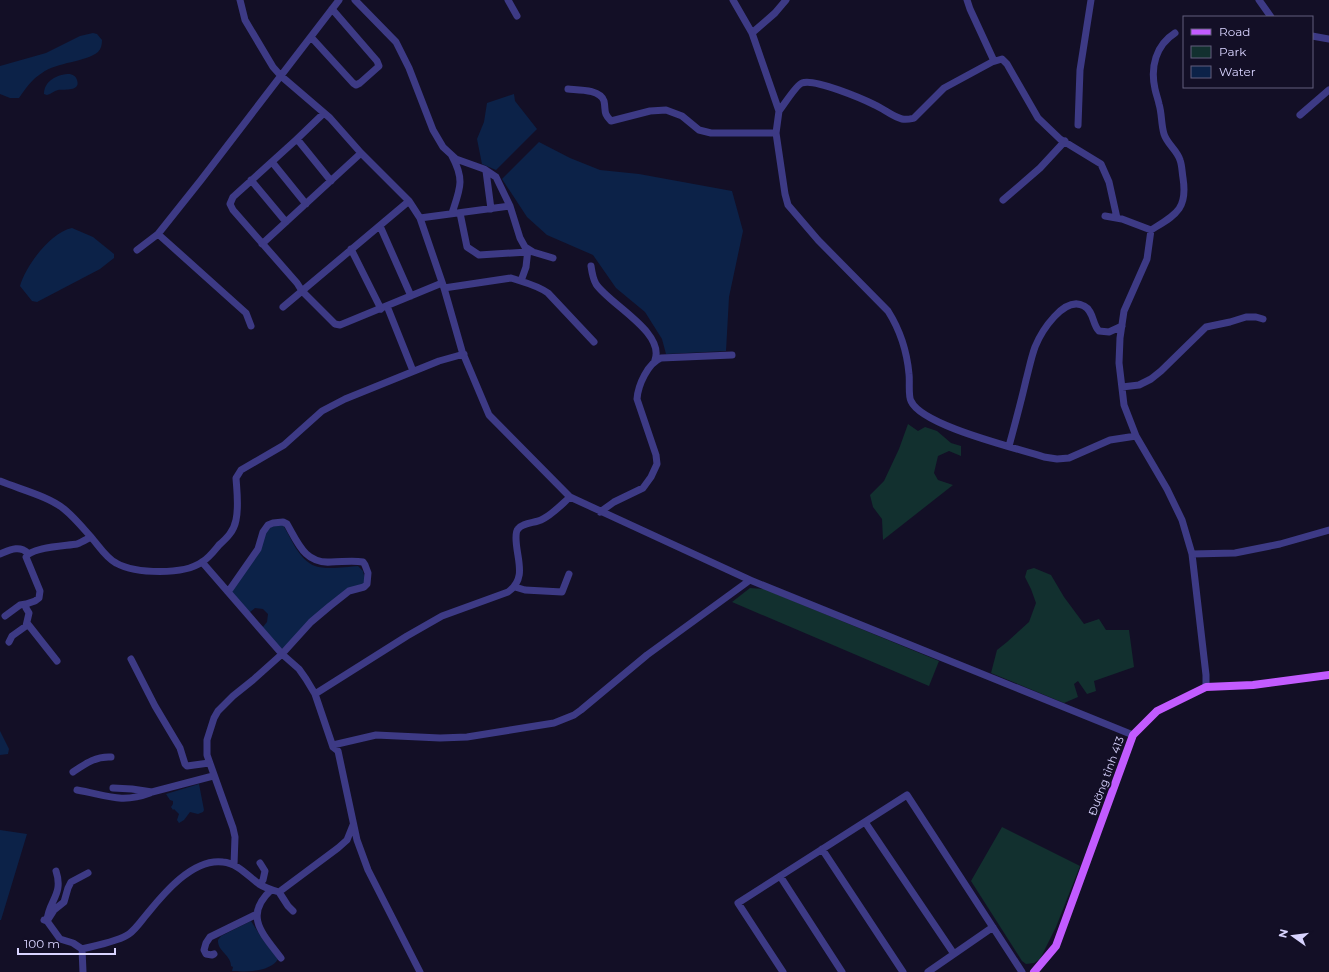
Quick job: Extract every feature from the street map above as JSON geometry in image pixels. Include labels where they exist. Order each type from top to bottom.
[{"type":"main road","name":"Đường tỉnh 413","points":[[1034,972],[1056,946],[1133,735],[1157,711],[1206,687],[1254,684],[1329,675]]},
{"type":"street","points":[[240,0],[245,20],[273,67],[281,76],[324,113],[408,201],[420,218],[443,285],[464,354],[489,415],[570,497],[750,580],[1133,735]]},
{"type":"street","points":[[137,250],[158,234],[339,0]]},
{"type":"street","points":[[355,0],[396,42],[409,68],[433,130],[443,147],[460,161],[486,171],[496,177],[510,206],[520,238],[528,250],[526,267],[521,281]]},
{"type":"street","points":[[508,0],[517,16]]},
{"type":"street","points":[[733,0],[752,32],[778,111],[776,133],[788,205],[818,240],[888,311],[897,324],[909,373],[911,401],[919,410],[929,418],[964,433],[1044,457],[1056,459],[1069,458],[1110,440],[1136,436]]},
{"type":"street","points":[[752,32],[775,13],[786,0]]},
{"type":"street","points":[[967,0],[994,61]]},
{"type":"street","points":[[1078,125],[1080,70],[1091,0]]},
{"type":"street","points":[[1259,0],[1270,16]]},
{"type":"street","points":[[311,36],[353,83],[360,84],[379,66],[377,61],[332,9]]},
{"type":"street","points":[[1175,33],[1166,38],[1155,58],[1153,79],[1160,104],[1164,133],[1180,159],[1185,188],[1184,199],[1180,208],[1170,218],[1151,230],[1147,259],[1124,311],[1120,338],[1119,363],[1124,405],[1136,436],[1167,489],[1182,520],[1192,554],[1206,675],[1206,687]]},
{"type":"street","points":[[1313,36],[1329,39]]},
{"type":"street","points":[[778,111],[786,103],[798,85],[802,82],[812,82],[874,104],[899,118],[908,120],[914,118],[944,88],[999,59],[1005,62],[1034,114],[1050,131],[1101,164],[1109,182],[1117,218]]},
{"type":"street","points":[[568,89],[594,92],[600,95],[603,100],[605,115],[611,121],[650,111],[666,110],[682,116],[699,130],[712,133],[776,133]]},
{"type":"street","points":[[1300,115],[1329,90]]},
{"type":"street","points":[[324,113],[233,197],[230,204],[233,210],[297,283],[302,291],[337,326],[344,325],[410,296],[443,285],[511,278],[542,289],[548,293],[594,342]]},
{"type":"street","points":[[297,139],[331,181]]},
{"type":"street","points":[[1004,200],[1040,168],[1065,141]]},
{"type":"street","points":[[262,244],[361,153]]},
{"type":"street","points":[[451,154],[461,177],[456,213],[467,247],[479,255],[528,250],[553,258]]},
{"type":"street","points":[[272,162],[306,204]]},
{"type":"street","points":[[486,171],[491,209]]},
{"type":"street","points":[[251,180],[286,222]]},
{"type":"street","points":[[284,307],[408,201]]},
{"type":"street","points":[[420,218],[510,206]]},
{"type":"street","points":[[1105,216],[1117,218],[1151,230]]},
{"type":"street","points":[[380,226],[410,296]]},
{"type":"street","points":[[158,234],[246,313],[251,326]]},
{"type":"street","points":[[351,249],[384,308],[413,371]]},
{"type":"street","points":[[591,266],[595,283],[602,292],[644,328],[656,348],[657,355],[656,360],[640,382],[637,390],[637,399],[656,455],[657,464],[651,477],[643,488],[614,502],[600,512]]},
{"type":"street","points":[[1009,446],[1035,348],[1046,327],[1055,316],[1067,306],[1078,304],[1084,306],[1091,312],[1094,325],[1099,331],[1109,332],[1122,326]]},
{"type":"street","points":[[1122,387],[1139,384],[1151,379],[1206,326],[1230,322],[1246,317],[1263,319]]},
{"type":"street","points":[[0,482],[49,499],[64,509],[91,537],[106,556],[115,563],[140,570],[167,572],[190,568],[202,562],[231,533],[236,521],[238,501],[236,478],[241,470],[284,445],[322,411],[345,399],[439,361],[464,354]]},
{"type":"street","points":[[656,360],[661,358],[732,355]]},
{"type":"street","points":[[315,694],[407,636],[442,616],[508,592],[515,587],[519,580],[516,546],[516,532],[518,528],[548,516],[570,497]]},
{"type":"street","points":[[228,592],[258,549],[263,532],[268,525],[273,523],[283,522],[286,524],[303,551],[310,558],[325,563],[363,562],[368,578],[367,584],[364,587],[349,591],[311,622],[282,654],[253,680],[232,696],[218,711],[214,718],[207,740],[206,749],[213,776],[222,794],[234,832],[234,865]]},
{"type":"street","points":[[1192,554],[1235,553],[1280,544],[1329,530]]},
{"type":"street","points":[[28,553],[35,550],[78,543],[91,537]]},
{"type":"street","points":[[0,554],[19,549],[23,549],[28,553]]},
{"type":"street","points":[[5,616],[20,606],[35,602],[39,598],[40,591],[26,557],[28,553]]},
{"type":"street","points":[[202,562],[282,654],[299,670],[315,694],[332,745],[338,751],[357,840],[368,870],[420,972]]},
{"type":"street","points":[[515,587],[525,590],[562,592],[569,574]]},
{"type":"street","points":[[332,745],[376,735],[440,738],[467,737],[532,727],[563,720],[581,710],[647,655],[750,580]]},
{"type":"street","points":[[9,642],[12,636],[26,626],[29,613],[26,608],[26,604]]},
{"type":"street","points":[[27,623],[57,661]]},
{"type":"street","points":[[131,659],[155,706],[180,748],[185,764],[187,766],[209,762]]},
{"type":"street","points":[[73,772],[81,766],[98,758],[111,757]]},
{"type":"street","points":[[77,790],[125,799],[213,776]]},
{"type":"street","points":[[113,788],[132,788],[152,792]]},
{"type":"street","points":[[783,972],[738,903],[907,795],[1022,972]]},
{"type":"street","points":[[866,822],[954,954]]},
{"type":"street","points":[[279,892],[347,840],[353,823]]},
{"type":"street","points":[[822,849],[903,972]]},
{"type":"street","points":[[82,949],[128,935],[172,885],[202,865],[223,862],[234,865],[260,884],[271,890],[279,892],[293,911]]},
{"type":"street","points":[[260,863],[265,871],[264,880],[260,884]]},
{"type":"street","points":[[45,921],[59,888],[56,871]]},
{"type":"street","points":[[45,921],[54,910],[64,902],[71,882],[88,872]]},
{"type":"street","points":[[780,876],[842,972]]},
{"type":"street","points":[[271,890],[262,898],[257,914],[257,923],[281,958]]},
{"type":"street","points":[[214,954],[212,956],[206,954],[204,950],[210,937],[257,914]]},
{"type":"street","points":[[45,921],[60,939],[73,943],[82,949]]},
{"type":"street","points":[[928,972],[993,928]]},
{"type":"street","points":[[82,949],[83,972]]},
{"type":"green space","points":[[908,424],[918,431],[925,427],[937,431],[951,443],[961,446],[961,456],[949,451],[938,456],[934,473],[938,480],[953,485],[883,540],[882,519],[873,507],[870,495],[884,481],[899,449]]},
{"type":"green space","points":[[1034,568],[1051,575],[1064,597],[1084,624],[1099,619],[1106,630],[1129,630],[1134,667],[1094,681],[1096,691],[1087,694],[1078,681],[1074,684],[1078,697],[1064,703],[991,673],[997,650],[1029,622],[1036,603],[1025,577],[1027,570]]},
{"type":"green space","points":[[750,588],[764,589],[939,661],[929,686],[732,602]]},
{"type":"green space","points":[[1002,827],[1080,866],[1056,927],[1040,959],[1034,963],[1026,964],[1022,961],[971,881]]},
{"type":"water","points":[[93,33],[97,34],[102,40],[100,50],[98,52],[86,58],[48,69],[32,81],[19,98],[10,98],[0,94],[0,66],[46,53],[80,36]]},
{"type":"water","points":[[70,74],[77,79],[77,86],[71,89],[58,90],[47,95],[44,94],[46,85],[52,79],[60,75]]},
{"type":"water","points":[[514,94],[515,101],[537,129],[496,170],[482,164],[477,139],[484,122],[487,103]]},
{"type":"water","points":[[539,142],[570,158],[600,170],[639,174],[732,191],[743,231],[729,297],[726,351],[666,354],[662,339],[645,312],[616,288],[593,255],[547,235],[527,217],[502,179]]},
{"type":"water","points":[[72,228],[93,237],[114,254],[114,258],[100,269],[37,302],[32,301],[20,286],[23,278],[40,251],[56,236]]},
{"type":"water","points":[[281,524],[300,554],[309,563],[325,568],[358,566],[363,571],[366,583],[349,590],[281,650],[262,628],[267,622],[268,614],[263,609],[255,608],[249,613],[231,591],[267,528]]},
{"type":"water","points":[[0,731],[9,749],[8,754],[0,755]]},
{"type":"water","points":[[199,784],[204,810],[203,812],[198,814],[190,812],[184,820],[179,823],[177,820],[179,814],[171,807],[173,801],[170,800],[166,794]]},
{"type":"water","points":[[0,830],[27,834],[1,920],[0,920]]},
{"type":"water","points":[[251,921],[263,940],[278,959],[275,963],[264,969],[232,971],[233,967],[218,944],[218,940],[221,936]]}]
